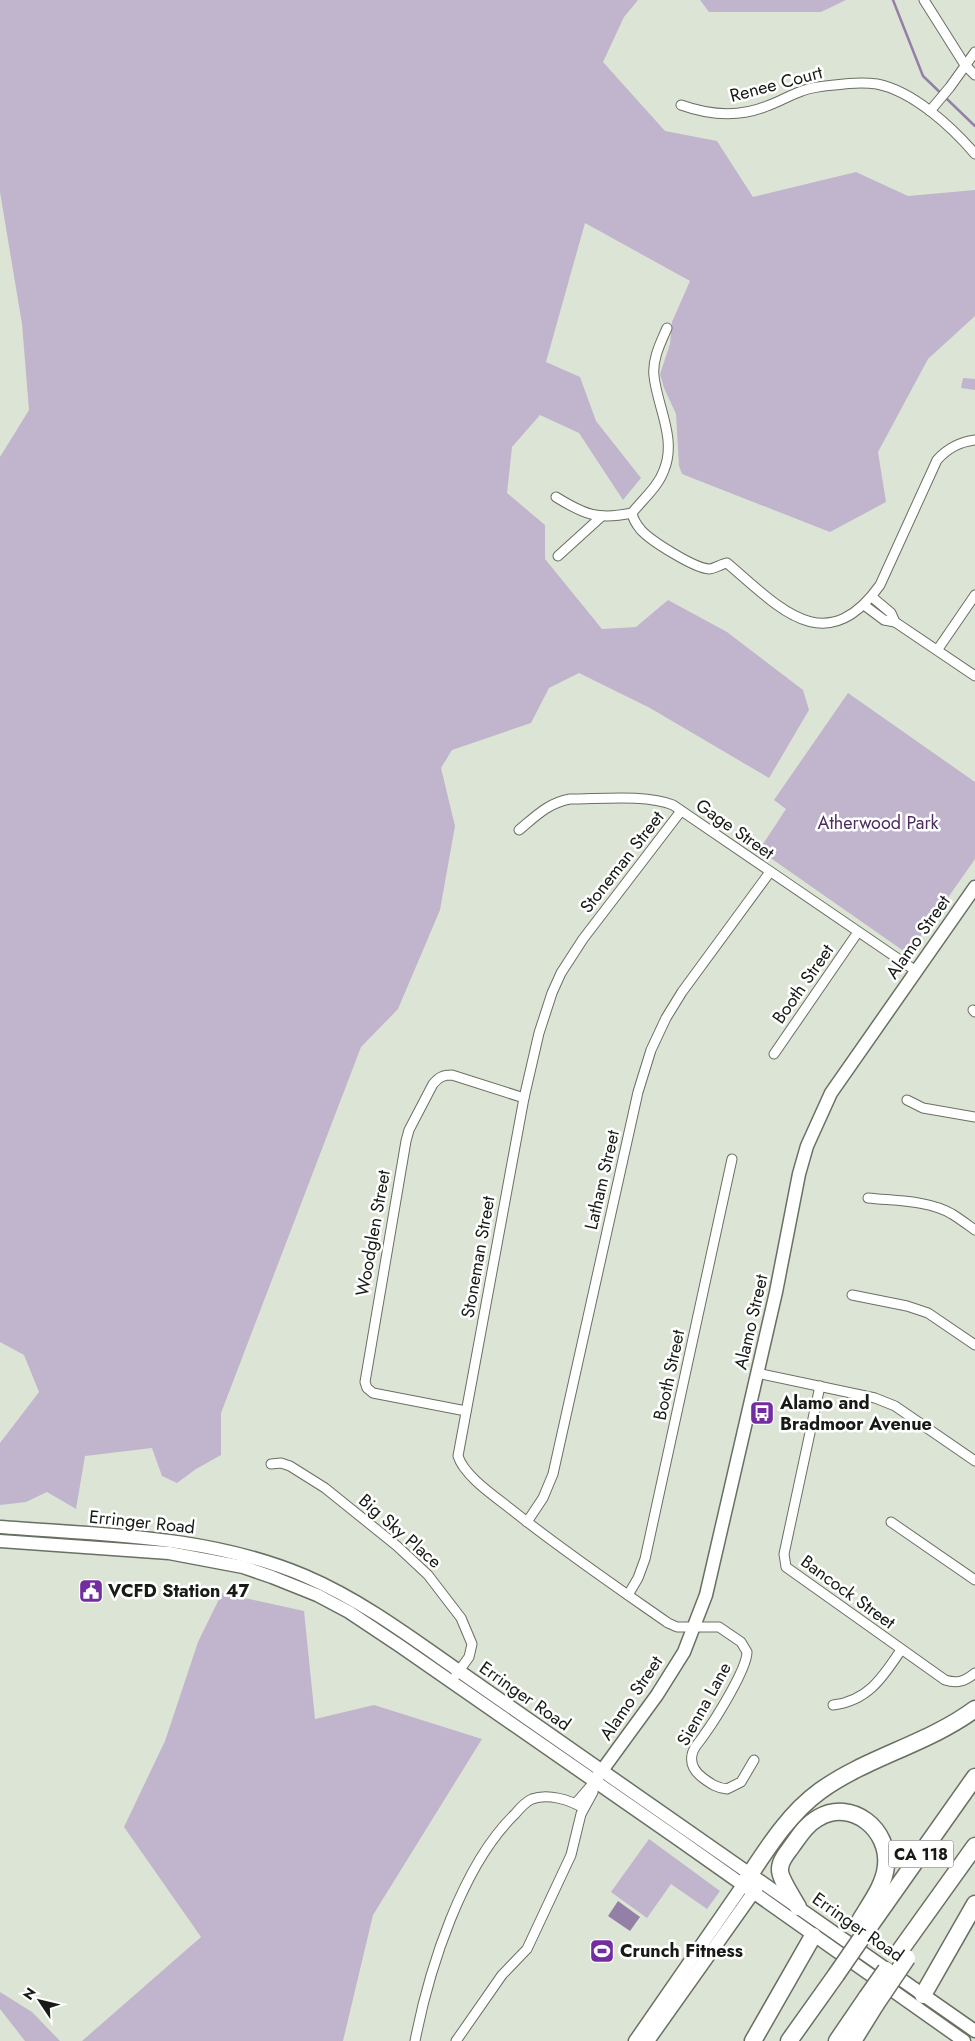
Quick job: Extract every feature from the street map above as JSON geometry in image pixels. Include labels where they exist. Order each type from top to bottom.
[{"type":"highway","points":[[752,1883],[788,1820],[821,1790],[940,1730],[975,1709]]},
{"type":"highway","name":"CA 118","points":[[862,1927],[975,1777]]},
{"type":"highway","points":[[790,2040],[862,1927],[880,1886],[886,1866],[886,1848],[877,1831],[870,1823],[862,1817],[847,1812],[828,1813],[808,1825],[782,1860],[780,1868],[781,1874],[798,1907]]},
{"type":"highway","name":"CA 118","points":[[872,2000],[975,1846]]},
{"type":"highway","points":[[923,1995],[975,1904]]},
{"type":"highway","points":[[753,2041],[813,1936]]},
{"type":"highway","points":[[837,2041],[872,2000]]},
{"type":"highway","points":[[853,2041],[872,2000]]},
{"type":"main road","name":"Alamo Street","points":[[598,1776],[657,1696],[684,1652],[706,1595],[776,1292],[799,1174],[807,1146],[831,1093],[975,887]]},
{"type":"main road","name":"Erringer Road","points":[[0,1527],[166,1540],[208,1546],[250,1556],[305,1576],[356,1602],[459,1671],[598,1776]]},
{"type":"main road","name":"Erringer Road","points":[[0,1541],[169,1553],[243,1568],[291,1584],[349,1612],[452,1682],[598,1776],[752,1883],[813,1936],[964,2041]]},
{"type":"main road","name":"Erringer Road","points":[[752,1883],[798,1907],[975,2031]]},
{"type":"main road","points":[[635,2041],[752,1883]]},
{"type":"main road","points":[[648,2041],[752,1883]]},
{"type":"street","points":[[924,0],[965,65],[975,75]]},
{"type":"street","points":[[930,110],[950,87],[975,52]]},
{"type":"street","name":"Renee Court","points":[[681,105],[708,113],[737,113],[766,107],[797,92],[815,87],[864,83],[890,88],[903,93],[930,110],[975,154]]},
{"type":"street","points":[[556,498],[577,510],[602,516],[632,512],[659,481],[668,455],[666,425],[653,374],[657,351],[667,328]]},
{"type":"street","points":[[632,512],[634,520],[642,531],[661,545],[699,567],[711,569],[727,563],[784,612],[807,622],[825,624],[859,610],[872,597],[880,586],[937,460],[950,448],[975,440]]},
{"type":"street","points":[[558,556],[602,516]]},
{"type":"street","points":[[938,650],[975,595]]},
{"type":"street","points":[[872,597],[891,612],[895,622]]},
{"type":"street","points":[[864,605],[884,620],[895,622],[975,676]]},
{"type":"street","name":"Gage Street","points":[[519,830],[550,805],[570,799],[656,800],[673,805],[916,971]]},
{"type":"street","name":"Stoneman Street","points":[[681,811],[583,939],[561,973],[552,993],[539,1033],[524,1098],[458,1452],[460,1463],[490,1493],[527,1522],[628,1595],[677,1627],[694,1627]]},
{"type":"street","name":"Latham Street","points":[[527,1522],[543,1498],[553,1474],[638,1092],[651,1050],[666,1018],[682,992],[770,872]]},
{"type":"street","name":"Booth Street","points":[[774,1054],[858,932]]},
{"type":"street","name":"Woodglen Street","points":[[466,1411],[373,1393],[367,1388],[365,1382],[406,1141],[409,1130],[433,1084],[444,1075],[452,1075],[524,1098]]},
{"type":"street","points":[[907,1100],[923,1108],[975,1117]]},
{"type":"street","name":"Booth Street","points":[[628,1595],[638,1578],[645,1559],[732,1159]]},
{"type":"street","points":[[868,1198],[938,1208],[952,1214],[975,1230]]},
{"type":"street","points":[[852,1295],[907,1306],[928,1313],[975,1345]]},
{"type":"street","points":[[757,1373],[875,1398],[896,1406],[975,1461]]},
{"type":"street","name":"Bancock Street","points":[[820,1386],[784,1561],[786,1567],[945,1680],[952,1683],[960,1682],[975,1673]]},
{"type":"street","name":"Big Sky Place","points":[[271,1464],[281,1463],[290,1466],[325,1488],[397,1546],[428,1575],[461,1618],[470,1638],[472,1650],[452,1682]]},
{"type":"street","points":[[891,1522],[975,1580]]},
{"type":"street","name":"Sienna Lane","points":[[694,1627],[720,1627],[741,1642],[747,1652],[744,1666],[704,1736],[694,1749],[692,1765],[698,1774],[713,1785],[728,1789],[741,1782],[754,1760]]},
{"type":"street","points":[[834,1705],[848,1703],[882,1679],[901,1650]]},
{"type":"street","name":"Alamo Street","points":[[456,2041],[502,1975],[527,1949],[571,1855],[580,1806],[593,1792],[598,1776]]},
{"type":"street","points":[[415,2041],[426,1992],[444,1936],[469,1881],[500,1828],[531,1800],[542,1797],[580,1806]]},
{"type":"green space","points":[[0,0],[638,0],[624,17],[603,62],[665,131],[717,141],[753,197],[856,172],[908,196],[975,190],[975,316],[928,359],[878,452],[886,502],[830,532],[682,474],[679,466],[676,414],[660,374],[670,344],[672,322],[690,281],[585,223],[546,362],[580,377],[596,421],[641,478],[623,500],[579,433],[540,415],[512,447],[507,493],[545,525],[545,559],[602,629],[636,627],[668,600],[727,632],[803,690],[809,710],[769,778],[650,708],[579,673],[549,688],[531,723],[452,750],[441,768],[455,826],[440,910],[398,1009],[361,1047],[221,1413],[221,1455],[196,1469],[177,1483],[162,1476],[152,1448],[85,1456],[76,1509],[47,1492],[26,1502],[0,1505],[0,1443],[39,1392],[24,1355],[0,1342],[0,457],[29,410],[22,324],[0,192]]},
{"type":"green space","points":[[700,0],[846,0],[821,12],[709,12]]},
{"type":"green space","points":[[963,378],[975,379],[975,390],[961,388]]},
{"type":"green space","name":"Atherwood Park","points":[[848,693],[975,782],[975,859],[912,949],[905,952],[759,850],[786,809],[774,800]]},
{"type":"green space","points":[[222,1593],[304,1611],[315,1719],[374,1705],[482,1739],[373,1915],[343,2041],[82,2041],[201,1937],[124,1827],[165,1741],[198,1642]]},
{"type":"green space","points":[[649,1839],[720,1891],[707,1909],[671,1884],[647,1918],[611,1892]]},
{"type":"green space","points":[[0,1992],[32,2012],[60,2041],[25,2041],[0,2009]]},
{"type":"shaded area","points":[[618,1901],[640,1917],[630,1931],[608,1916]]},
{"type":"waterway","points":[[893,0],[923,76],[975,126]]},
{"type":"place","name":"Alamo and Bradmoor Avenue","points":[[762,1413]]},
{"type":"place","name":"VCFD Station 47","points":[[91,1591]]},
{"type":"place","name":"Crunch Fitness","points":[[602,1951]]}]
